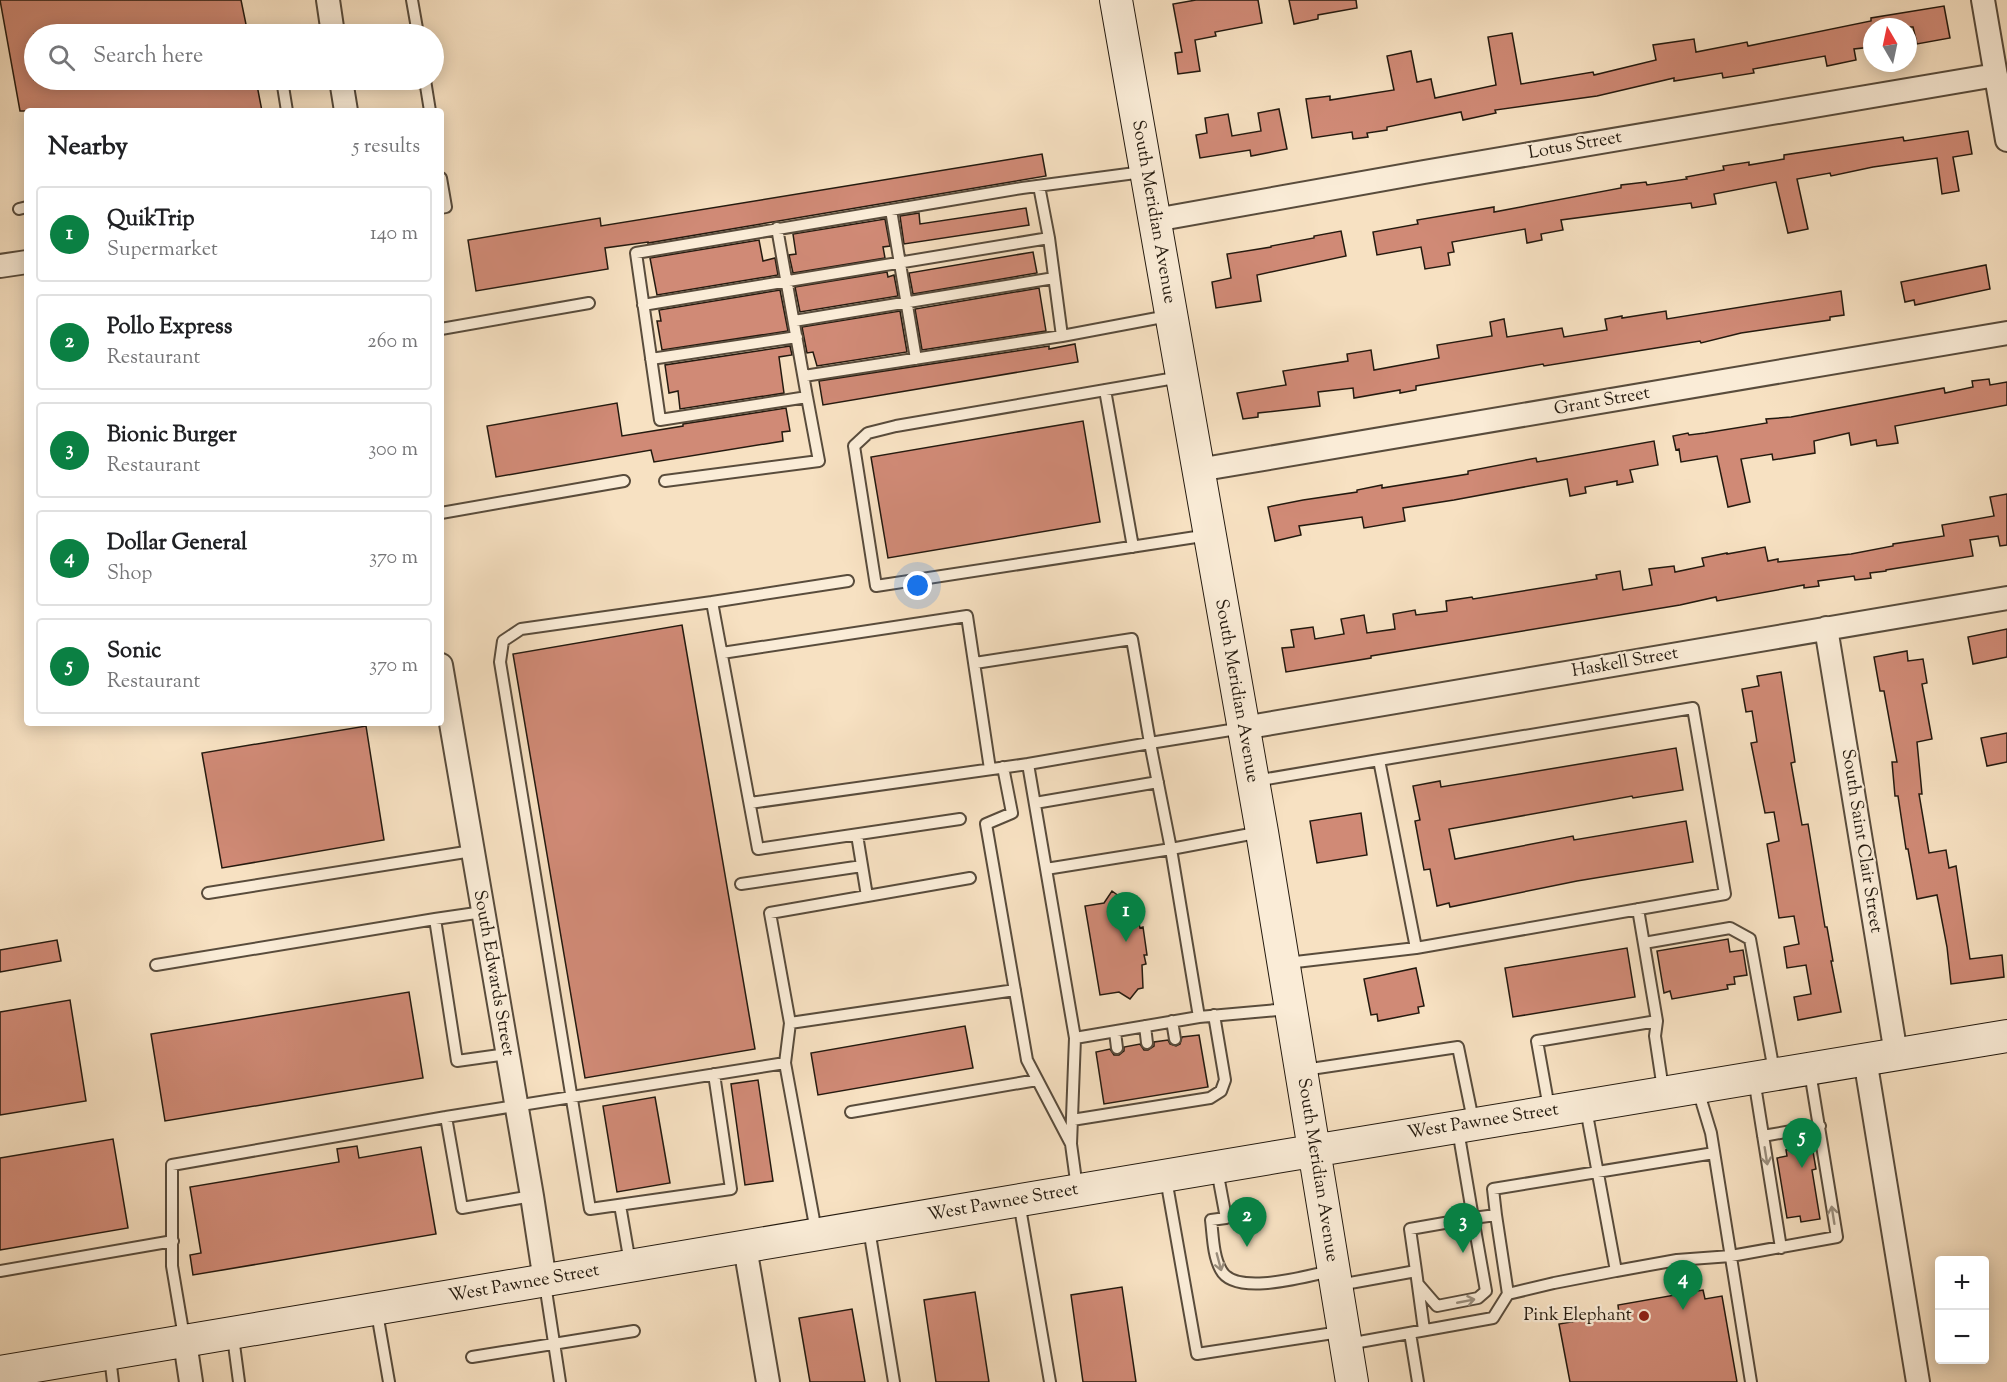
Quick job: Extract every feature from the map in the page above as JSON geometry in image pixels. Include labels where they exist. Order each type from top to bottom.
[{"type":"main road","name":"South Meridian Avenue","points":[[1116,0],[1262,832],[1352,1382]]},
{"type":"main road","name":"West Pawnee Street","points":[[0,1372],[111,1368],[185,1341],[1314,1150],[2007,1036]]},
{"type":"street","points":[[328,0],[332,24]]},
{"type":"street","points":[[1983,0],[2007,140]]},
{"type":"street","name":"Lotus Street","points":[[1155,220],[1424,171],[1996,75]]},
{"type":"street","points":[[343,90],[346,108]]},
{"type":"street","points":[[0,266],[24,262]]},
{"type":"street","name":"Grant Street","points":[[1198,470],[2007,333]]},
{"type":"street","name":"Haskell Street","points":[[1243,728],[2007,598]]},
{"type":"street","name":"South Saint Clair Street","points":[[1827,628],[1896,1054]]},
{"type":"street","name":"South Edwards Street","points":[[445,710],[483,912],[545,1281]]},
{"type":"street","points":[[1865,1059],[1918,1382]]},
{"type":"street","points":[[745,1247],[768,1382]]},
{"type":"street","points":[[185,1341],[191,1382]]},
{"type":"lane","points":[[412,0],[416,24]]},
{"type":"lane","points":[[284,90],[287,108]]},
{"type":"lane","points":[[427,90],[430,108]]},
{"type":"lane","points":[[807,397],[660,420],[636,253],[777,228],[1146,171]]},
{"type":"lane","points":[[1039,186],[1049,238],[1062,336]]},
{"type":"lane","points":[[891,210],[916,359]]},
{"type":"lane","points":[[665,481],[819,461],[777,228]]},
{"type":"lane","points":[[644,305],[1049,238]]},
{"type":"lane","points":[[794,321],[1054,278]]},
{"type":"lane","points":[[444,328],[589,303]]},
{"type":"lane","points":[[804,376],[1062,336],[1171,315]]},
{"type":"lane","points":[[651,359],[797,337]]},
{"type":"lane","points":[[1182,376],[896,426],[868,433],[854,446],[876,586],[1209,535]]},
{"type":"lane","points":[[1105,390],[1133,546]]},
{"type":"lane","points":[[444,512],[624,481]]},
{"type":"lane","points":[[714,1074],[731,1189],[590,1209],[500,662],[503,641],[521,629],[848,581]]},
{"type":"lane","points":[[712,602],[758,849],[960,819]]},
{"type":"lane","points":[[722,653],[967,616],[990,769]]},
{"type":"lane","points":[[975,663],[1132,639],[1199,1017]]},
{"type":"lane","points":[[1252,782],[1693,708],[1725,894],[1416,948],[1283,963]]},
{"type":"lane","points":[[750,803],[1028,764],[1243,728]]},
{"type":"lane","points":[[1379,760],[1416,948]]},
{"type":"lane","points":[[1028,764],[1075,1038],[1071,1144],[1077,1191]]},
{"type":"lane","points":[[1003,767],[1012,813],[986,825],[1027,1060],[1071,1144]]},
{"type":"lane","points":[[1035,803],[1158,782]]},
{"type":"lane","points":[[1046,869],[1262,832]]},
{"type":"lane","points":[[857,835],[867,896]]},
{"type":"lane","points":[[208,893],[472,851]]},
{"type":"lane","points":[[741,884],[862,866]]},
{"type":"lane","points":[[817,1235],[785,1063],[790,1023],[770,913],[970,878]]},
{"type":"lane","points":[[1638,909],[1657,1021],[1655,1036],[1663,1092]]},
{"type":"lane","points":[[156,965],[483,912]]},
{"type":"lane","points":[[435,919],[457,1061],[507,1054]]},
{"type":"lane","points":[[1644,943],[1730,928],[1750,939],[1764,1076],[1763,1136],[1780,1248]]},
{"type":"lane","points":[[790,1023],[1015,990]]},
{"type":"lane","points":[[1075,1038],[1199,1017],[1291,1009]]},
{"type":"lane","points":[[1072,1120],[1156,1101],[1184,1097],[1210,1098],[1221,1091],[1225,1080],[1214,1015]]},
{"type":"lane","points":[[1172,1021],[1175,1039]]},
{"type":"lane","points":[[1550,1111],[1538,1041],[1657,1021]]},
{"type":"lane","points":[[1145,1026],[1147,1043]]},
{"type":"lane","points":[[1115,1032],[1117,1048]]},
{"type":"lane","points":[[1301,1070],[1458,1047],[1473,1218],[1486,1291],[1478,1298],[1437,1306],[1418,1284]]},
{"type":"lane","points":[[185,1341],[172,1266],[172,1165],[570,1096],[785,1063]]},
{"type":"lane","points":[[1508,1294],[1554,1282],[1677,1260],[1731,1256],[1837,1237],[1809,1068]]},
{"type":"lane","points":[[850,1112],[1037,1080]]},
{"type":"lane","points":[[1697,1087],[1711,1133],[1750,1382]]},
{"type":"lane","points":[[1585,1105],[1616,1271]]},
{"type":"lane","points":[[446,1117],[462,1208],[532,1196]]},
{"type":"lane","points":[[1763,1136],[1820,1126]]},
{"type":"lane","points":[[1165,1175],[1197,1354],[1410,1333],[1493,1318],[1508,1294],[1493,1189],[1714,1153]]},
{"type":"lane","points":[[1217,1167],[1226,1218],[1211,1220],[1222,1272],[1234,1281],[1265,1283],[1416,1271]]},
{"type":"lane","points":[[1019,1200],[1050,1382]]},
{"type":"lane","points":[[620,1205],[630,1266]]},
{"type":"lane","points":[[1424,1330],[1410,1229],[1496,1215]]},
{"type":"lane","points":[[869,1226],[894,1382]]},
{"type":"lane","points":[[0,1271],[173,1241]]},
{"type":"lane","points":[[545,1281],[560,1382]]},
{"type":"lane","points":[[376,1309],[389,1382]]},
{"type":"lane","points":[[472,1357],[634,1331]]},
{"type":"lane","points":[[232,1333],[239,1382]]},
{"type":"lane","points":[[1410,1333],[1418,1382]]},
{"type":"building","points":[[0,0],[241,0],[246,24],[24,24],[24,90],[258,90],[261,108],[24,108],[24,111],[20,111]]},
{"type":"building","points":[[1196,0],[1258,0],[1262,23],[1215,32],[1216,36],[1195,40],[1200,71],[1178,74],[1175,53],[1182,52],[1173,4]]},
{"type":"building","points":[[1289,0],[1356,0],[1357,8],[1318,15],[1318,19],[1294,24]]},
{"type":"building","points":[[1944,6],[1950,38],[1917,44],[1917,18],[1871,18]]},
{"type":"building","points":[[1863,23],[1863,48],[1854,49],[1856,60],[1827,66],[1825,56],[1753,69],[1754,73],[1723,78],[1722,73],[1674,81],[1674,78],[1597,96],[1495,110],[1496,113],[1463,120],[1461,112],[1387,127],[1387,130],[1367,133],[1368,137],[1353,139],[1352,132],[1312,138],[1306,99],[1330,96],[1330,100],[1394,90],[1387,56],[1411,51],[1417,82],[1431,79],[1435,98],[1496,85],[1488,37],[1512,33],[1521,84],[1593,72],[1594,75],[1656,60],[1653,45],[1694,39],[1696,52],[1747,42],[1748,46]]},
{"type":"building","points":[[1279,109],[1287,149],[1251,156],[1250,150],[1200,158],[1196,135],[1207,133],[1205,118],[1228,114],[1232,136],[1261,131],[1258,113]]},
{"type":"building","points":[[1968,131],[1972,154],[1953,157],[1959,191],[1942,194],[1937,158],[1873,167],[1831,176],[1830,173],[1797,179],[1808,229],[1788,233],[1776,182],[1714,194],[1716,204],[1692,208],[1691,203],[1561,220],[1563,230],[1541,234],[1542,240],[1527,243],[1525,229],[1452,242],[1454,252],[1448,253],[1450,265],[1425,269],[1421,247],[1377,255],[1373,232],[1418,224],[1417,220],[1494,207],[1494,212],[1621,188],[1621,185],[1646,182],[1647,185],[1687,179],[1686,177],[1724,170],[1723,166],[1749,162],[1749,165],[1784,159],[1784,155],[1903,137],[1904,141]]},
{"type":"building","points":[[1042,154],[1046,176],[648,243],[605,248],[608,269],[476,291],[468,240],[600,218],[601,226]]},
{"type":"building","points":[[1026,208],[1029,225],[904,244],[900,216],[919,213],[920,224]]},
{"type":"building","points":[[885,219],[890,246],[883,247],[885,258],[793,273],[789,255],[796,254],[793,234]]},
{"type":"building","points":[[1341,231],[1346,256],[1257,275],[1261,301],[1216,308],[1212,282],[1231,278],[1227,254],[1271,247]]},
{"type":"building","points":[[759,240],[763,261],[775,258],[778,275],[657,295],[650,258]]},
{"type":"building","points":[[1033,252],[1037,273],[913,294],[909,273]]},
{"type":"building","points":[[1986,265],[1990,289],[1915,305],[1914,300],[1905,302],[1901,282]]},
{"type":"building","points":[[887,272],[888,277],[894,275],[898,296],[800,312],[795,287]]},
{"type":"building","points":[[1039,288],[1046,331],[922,350],[915,309]]},
{"type":"building","points":[[780,290],[788,331],[662,350],[657,321],[661,321],[659,310]]},
{"type":"building","points":[[1841,291],[1844,315],[1830,317],[1830,320],[1741,333],[1701,343],[1700,341],[1544,366],[1543,364],[1416,386],[1416,390],[1400,393],[1400,390],[1354,398],[1353,388],[1318,392],[1320,406],[1258,413],[1258,417],[1243,419],[1237,393],[1286,385],[1283,371],[1348,361],[1347,354],[1371,350],[1374,370],[1439,358],[1437,345],[1492,336],[1490,322],[1504,319],[1507,337],[1562,328],[1564,337],[1607,330],[1605,319],[1622,316],[1622,318],[1666,311],[1667,319]]},
{"type":"building","points":[[900,311],[907,352],[817,366],[813,352],[807,353],[802,327]]},
{"type":"building","points":[[1075,344],[1078,362],[823,405],[819,381]]},
{"type":"building","points":[[790,346],[792,355],[779,357],[784,393],[680,409],[678,391],[669,393],[665,365]]},
{"type":"building","points":[[1989,379],[1990,385],[2007,382],[2007,405],[1895,426],[1898,443],[1877,446],[1876,440],[1851,445],[1849,433],[1814,441],[1815,453],[1773,460],[1772,454],[1741,459],[1750,502],[1728,507],[1717,456],[1681,462],[1679,449],[1676,450],[1673,436],[1767,423],[1766,419],[1791,417],[1944,388],[1945,393],[1973,387],[1972,381]]},
{"type":"building","points":[[617,403],[622,436],[786,408],[790,431],[782,432],[783,441],[654,462],[651,450],[496,477],[487,426]]},
{"type":"building","points":[[1083,421],[1100,522],[888,558],[871,457]]},
{"type":"building","points":[[1654,441],[1658,465],[1630,470],[1633,482],[1617,485],[1617,481],[1585,487],[1586,493],[1570,496],[1567,479],[1403,508],[1405,521],[1364,528],[1362,517],[1299,526],[1301,535],[1275,541],[1268,507],[1357,492],[1357,490],[1382,485],[1382,488],[1468,474],[1468,471],[1536,458],[1537,462]]},
{"type":"building","points":[[2007,494],[2007,545],[2000,546],[1998,536],[1970,540],[1973,556],[1870,573],[1871,578],[1855,580],[1854,576],[1818,581],[1819,586],[1804,588],[1804,585],[1717,601],[1716,597],[1286,672],[1282,648],[1294,647],[1291,630],[1313,627],[1315,639],[1344,634],[1341,619],[1364,615],[1367,633],[1395,629],[1393,614],[1415,610],[1416,615],[1447,611],[1446,601],[1472,597],[1473,599],[1597,579],[1596,575],[1620,571],[1623,590],[1652,585],[1649,569],[1674,566],[1675,572],[1704,566],[1702,558],[1765,547],[1768,561],[1778,559],[1778,562],[1851,554],[1893,546],[1893,544],[1944,536],[1942,525],[1994,516],[1990,497]]},
{"type":"building","points":[[682,625],[755,1049],[585,1078],[513,654]]},
{"type":"building","points":[[2007,629],[2007,657],[1973,664],[1968,637]]},
{"type":"building","points":[[1907,651],[1908,661],[1923,659],[1927,683],[1922,684],[1932,739],[1917,742],[1922,794],[1919,794],[1929,853],[1946,850],[1949,868],[1956,866],[1970,959],[2002,955],[2004,977],[1951,984],[1937,895],[1917,899],[1898,796],[1895,796],[1892,762],[1897,762],[1884,691],[1880,691],[1874,657]]},
{"type":"building","points":[[1781,672],[1795,762],[1791,763],[1802,825],[1808,824],[1841,1012],[1798,1020],[1794,997],[1811,994],[1806,965],[1787,968],[1784,947],[1799,944],[1794,916],[1779,918],[1767,844],[1779,841],[1774,812],[1765,813],[1751,743],[1757,742],[1752,711],[1746,712],[1742,689],[1759,686],[1757,676]]},
{"type":"building","points":[[366,726],[384,840],[222,868],[202,753]]},
{"type":"building","points":[[2007,733],[2007,762],[1987,766],[1981,738]]},
{"type":"building","points":[[1676,748],[1683,790],[1633,798],[1632,796],[1449,829],[1455,859],[1573,836],[1574,840],[1686,821],[1693,862],[1577,881],[1450,907],[1449,903],[1437,906],[1430,869],[1424,870],[1415,821],[1420,820],[1413,786],[1440,781],[1441,787]]},
{"type":"building","points":[[1361,813],[1367,855],[1317,863],[1310,821]]},
{"type":"building","points":[[1112,891],[1123,899],[1128,898],[1134,920],[1138,919],[1140,928],[1143,927],[1147,955],[1144,955],[1146,964],[1142,965],[1143,988],[1138,989],[1130,999],[1119,992],[1100,995],[1085,906],[1104,903]]},
{"type":"building","points":[[1728,939],[1730,952],[1743,950],[1747,975],[1734,977],[1735,984],[1727,985],[1728,989],[1672,999],[1670,991],[1664,993],[1657,951]]},
{"type":"building","points":[[57,940],[61,961],[0,972],[0,950]]},
{"type":"building","points":[[1627,948],[1635,997],[1513,1017],[1505,968]]},
{"type":"building","points":[[1416,968],[1424,1006],[1418,1007],[1419,1013],[1378,1021],[1377,1014],[1371,1015],[1364,979]]},
{"type":"building","points":[[409,992],[423,1078],[165,1121],[151,1034]]},
{"type":"building","points":[[70,1000],[86,1101],[0,1115],[0,1012]]},
{"type":"building","points":[[965,1026],[973,1068],[818,1095],[811,1053]]},
{"type":"building","points":[[1199,1035],[1208,1087],[1104,1104],[1096,1052],[1110,1049],[1114,1055],[1119,1055],[1124,1051],[1124,1047],[1140,1044],[1144,1050],[1148,1050],[1154,1046],[1154,1042],[1168,1040],[1170,1044],[1176,1046],[1180,1044],[1182,1037]]},
{"type":"building","points":[[758,1080],[773,1181],[745,1185],[731,1084]]},
{"type":"building","points":[[655,1097],[670,1183],[617,1192],[603,1106]]},
{"type":"building","points":[[113,1139],[128,1228],[0,1250],[0,1158]]},
{"type":"building","points":[[357,1146],[359,1158],[421,1147],[436,1234],[193,1275],[190,1255],[201,1253],[190,1187],[339,1162],[337,1149]]},
{"type":"building","points":[[1812,1146],[1816,1169],[1812,1170],[1820,1219],[1801,1222],[1800,1216],[1787,1218],[1777,1158],[1787,1156],[1786,1150]]},
{"type":"building","points":[[1122,1287],[1136,1382],[1083,1382],[1071,1295]]},
{"type":"building","points":[[1703,1290],[1705,1299],[1722,1296],[1737,1382],[1570,1382],[1559,1324],[1619,1314],[1618,1305]]},
{"type":"building","points":[[975,1292],[989,1382],[936,1382],[924,1300]]},
{"type":"building","points":[[852,1309],[865,1382],[810,1382],[799,1318]]},
{"type":"place","name":"QuikTrip","points":[[1126,942]]},
{"type":"place","name":"Sonic","points":[[1802,1168]]},
{"type":"place","name":"Pollo Express","points":[[1247,1247]]},
{"type":"place","name":"Bionic Burger","points":[[1463,1253]]},
{"type":"place","name":"Dollar General","points":[[1683,1310]]},
{"type":"place","name":"Pink Elephant","points":[[1644,1316]]}]
